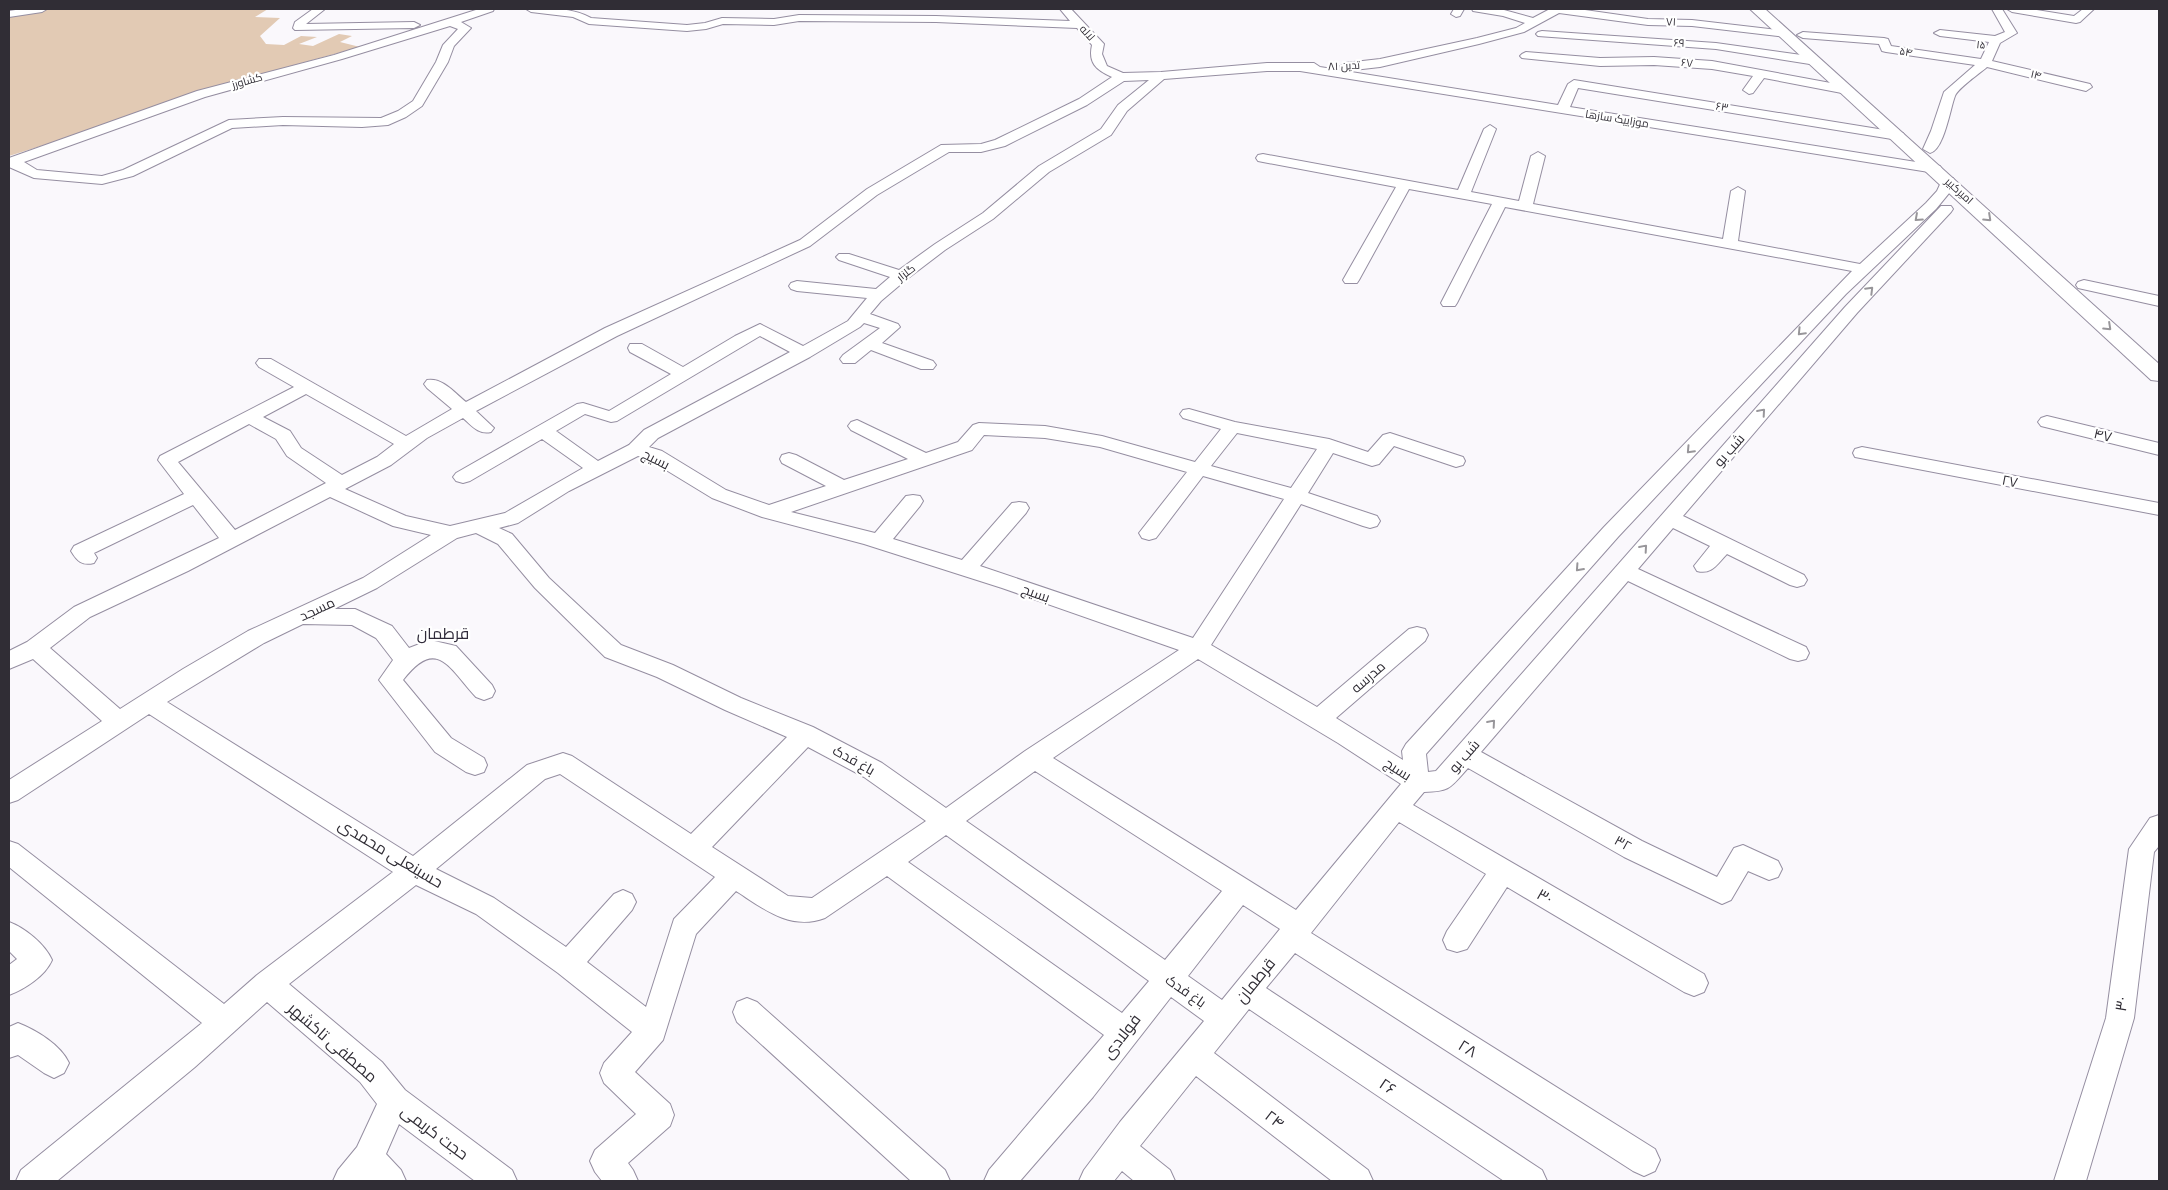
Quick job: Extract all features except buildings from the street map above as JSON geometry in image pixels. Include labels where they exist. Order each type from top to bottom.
[{"type":"main road","name":"امیرکبیر","points":[[1757,9],[1794,34],[1873,106],[1930,149],[2111,309]]},
{"type":"main road","name":"امیرکبیر","points":[[1773,9],[1816,61],[1847,90],[1873,106],[1898,136],[2159,374]]},
{"type":"street","points":[[9,14],[42,9]]},
{"type":"street","points":[[11,163],[34,174],[102,180],[128,173],[229,124],[283,121],[371,123],[388,120],[409,110],[418,103],[442,62],[449,45],[466,28],[448,23],[299,28],[299,24],[320,9]]},
{"type":"street","name":"کشاورز","points":[[11,163],[201,94],[338,56],[489,9]]},
{"type":"street","points":[[531,9],[566,10],[588,22],[687,28],[706,26],[722,21],[774,22],[800,18],[936,19],[1080,25]]},
{"type":"street","name":"لاله","points":[[1065,9],[1098,44],[1096,54],[1102,68],[1121,76]]},
{"type":"street","points":[[1477,9],[1504,13],[1534,22]]},
{"type":"street","name":"تدین ۸۱","points":[[1121,76],[1161,76],[1267,67],[1337,68],[1380,64],[1520,30],[1557,9]]},
{"type":"street","name":"۷۱","points":[[1557,9],[1648,22],[1692,23],[1794,34]]},
{"type":"street","points":[[2012,9],[2076,20],[2089,9]]},
{"type":"street","points":[[1930,149],[1938,132],[1950,92],[1990,51],[2012,33],[1994,10]]},
{"type":"street","points":[[358,27],[376,14]]},
{"type":"street","points":[[326,28],[341,17]]},
{"type":"street","name":"۱۵","points":[[1940,33],[1962,36],[1990,51]]},
{"type":"street","name":"۶۹","points":[[1542,34],[1703,44],[1816,61]]},
{"type":"street","name":"۵۴","points":[[1794,34],[1884,41],[1886,49],[1990,51]]},
{"type":"street","points":[[1946,51],[1990,51]]},
{"type":"street","name":"۱۴","points":[[1990,51],[2086,87]]},
{"type":"street","name":"۶۷","points":[[1526,56],[1600,62],[1654,61],[1712,65],[1847,90]]},
{"type":"street","name":"موزاییک سازها","points":[[1300,67],[1562,110],[1948,181]]},
{"type":"street","points":[[1749,90],[1762,73]]},
{"type":"street","points":[[9,661],[35,648],[82,612],[181,566],[384,461],[420,434],[611,332],[805,243],[872,192],[946,148],[981,148],[1000,143],[1083,102],[1121,76]]},
{"type":"street","name":"گلزار","points":[[636,449],[659,430],[854,324],[880,294],[901,276],[940,247],[988,216],[1044,168],[1080,149],[1106,132],[1122,108],[1161,76]]},
{"type":"street","name":"۶۳","points":[[1562,110],[1574,84],[1898,136]]},
{"type":"street","points":[[1463,195],[1490,129]]},
{"type":"street","points":[[1525,206],[1538,156]]},
{"type":"street","points":[[1263,158],[1864,270]]},
{"type":"street","name":"شب بو","points":[[1948,181],[1851,310],[1442,781],[1417,782],[1414,751],[1618,525],[1840,291],[1864,270],[1931,206],[1943,192],[1948,181]]},
{"type":"street","points":[[1351,280],[1405,184]]},
{"type":"street","points":[[1730,245],[1738,191]]},
{"type":"street","points":[[1449,303],[1500,202]]},
{"type":"street","points":[[844,257],[901,276]]},
{"type":"street","points":[[2084,285],[2159,301]]},
{"type":"street","points":[[797,286],[880,294]]},
{"type":"street","points":[[849,359],[892,327],[860,316]]},
{"type":"street","points":[[464,477],[583,408],[611,417],[760,329],[804,352]]},
{"type":"street","points":[[870,344],[928,365]]},
{"type":"street","points":[[636,348],[684,374]]},
{"type":"street","points":[[265,363],[407,444]]},
{"type":"street","points":[[433,384],[485,428]]},
{"type":"street","points":[[232,540],[167,460],[306,387]]},
{"type":"street","points":[[1189,414],[1232,428],[1329,445],[1372,460],[1390,439],[1456,461]]},
{"type":"street","points":[[249,417],[283,435],[294,452],[334,486],[400,521],[450,533]]},
{"type":"street","name":"۴۷","points":[[2047,422],[2159,449]]},
{"type":"street","points":[[857,426],[924,459]]},
{"type":"street","points":[[1149,533],[1232,428]]},
{"type":"street","points":[[769,512],[965,446],[979,429],[1000,429],[1045,432],[1102,442],[1296,496],[1370,521]]},
{"type":"street","points":[[543,431],[597,469]]},
{"type":"street","points":[[32,1181],[185,1057],[267,984],[414,871],[536,772],[563,763],[784,908],[816,910],[947,821],[1034,758],[1198,648],[1329,445]]},
{"type":"street","name":"بسیج","points":[[636,449],[655,455],[720,494],[769,512],[880,541],[1198,648],[1319,719],[1417,782]]},
{"type":"street","name":"مسجد","points":[[9,793],[148,702],[256,637],[370,583],[450,533],[511,518],[636,449]]},
{"type":"street","name":"۲۷","points":[[1862,453],[2159,509]]},
{"type":"street","points":[[789,459],[844,488]]},
{"type":"street","points":[[87,558],[81,551],[196,496]]},
{"type":"street","points":[[880,541],[913,501]]},
{"type":"street","points":[[966,569],[1019,508]]},
{"type":"street","points":[[1670,518],[1797,580]]},
{"type":"street","name":"باغ فدک","points":[[478,526],[506,539],[542,584],[613,652],[665,671],[733,704],[805,734],[873,770],[1224,1018]]},
{"type":"street","points":[[1704,566],[1724,544]]},
{"type":"street","points":[[1624,571],[1798,653]]},
{"type":"street","points":[[300,616],[355,617],[384,632],[406,660]]},
{"type":"street","name":"مدرسه","points":[[1319,719],[1417,635]]},
{"type":"street","points":[[35,648],[118,721]]},
{"type":"street","points":[[475,765],[443,745],[390,680],[406,660],[430,648],[448,652],[484,691]]},
{"type":"street","name":"حسینعلی محمدی","points":[[148,702],[414,871],[485,906],[568,964],[653,1030]]},
{"type":"street","points":[[694,848],[805,734]]},
{"type":"street","name":"۳۲","points":[[1464,755],[1633,849],[1722,892],[1743,856],[1769,869]]},
{"type":"street","name":"۲۸","points":[[1034,758],[1240,889],[1295,931],[1644,1160]]},
{"type":"street","name":"قرطمان","points":[[1095,1181],[1224,1018],[1417,782]]},
{"type":"street","name":"۳۰","points":[[1396,808],[1694,983]]},
{"type":"street","name":"۳۰","points":[[2070,1181],[2120,1018],[2142,850],[2159,826]]},
{"type":"street","points":[[9,852],[224,1022]]},
{"type":"street","points":[[887,861],[1124,1032]]},
{"type":"street","points":[[1457,940],[1503,871]]},
{"type":"street","points":[[622,1181],[606,1161],[658,1115],[615,1074],[653,1030],[684,928],[734,875]]},
{"type":"street","name":"فولادی","points":[[1000,1181],[1082,1086],[1240,889]]},
{"type":"street","points":[[568,964],[623,902]]},
{"type":"street","points":[[9,934],[38,960],[9,982]]},
{"type":"street","name":"مصطفی تاکشهر","points":[[267,984],[371,1072],[394,1100]]},
{"type":"street","name":"۲۶","points":[[1246,991],[1530,1181]]},
{"type":"street","points":[[747,1012],[934,1181]]},
{"type":"street","points":[[9,1044],[18,1036],[54,1063]]},
{"type":"street","name":"۲۴","points":[[1194,1056],[1357,1181]]},
{"type":"street","points":[[390,1181],[359,1170],[394,1100]]},
{"type":"street","name":"حجت کریمی","points":[[394,1100],[500,1181]]},
{"type":"street","points":[[1119,1149],[1159,1181]]},
{"type":"shaded area","points":[[9,9],[268,9],[255,17],[280,18],[260,36],[266,44],[284,45],[301,36],[317,37],[299,44],[313,46],[339,34],[352,36],[340,42],[360,47],[195,92],[9,156]]},
{"type":"district","name":"قرطمان","points":[[443,633]]}]
